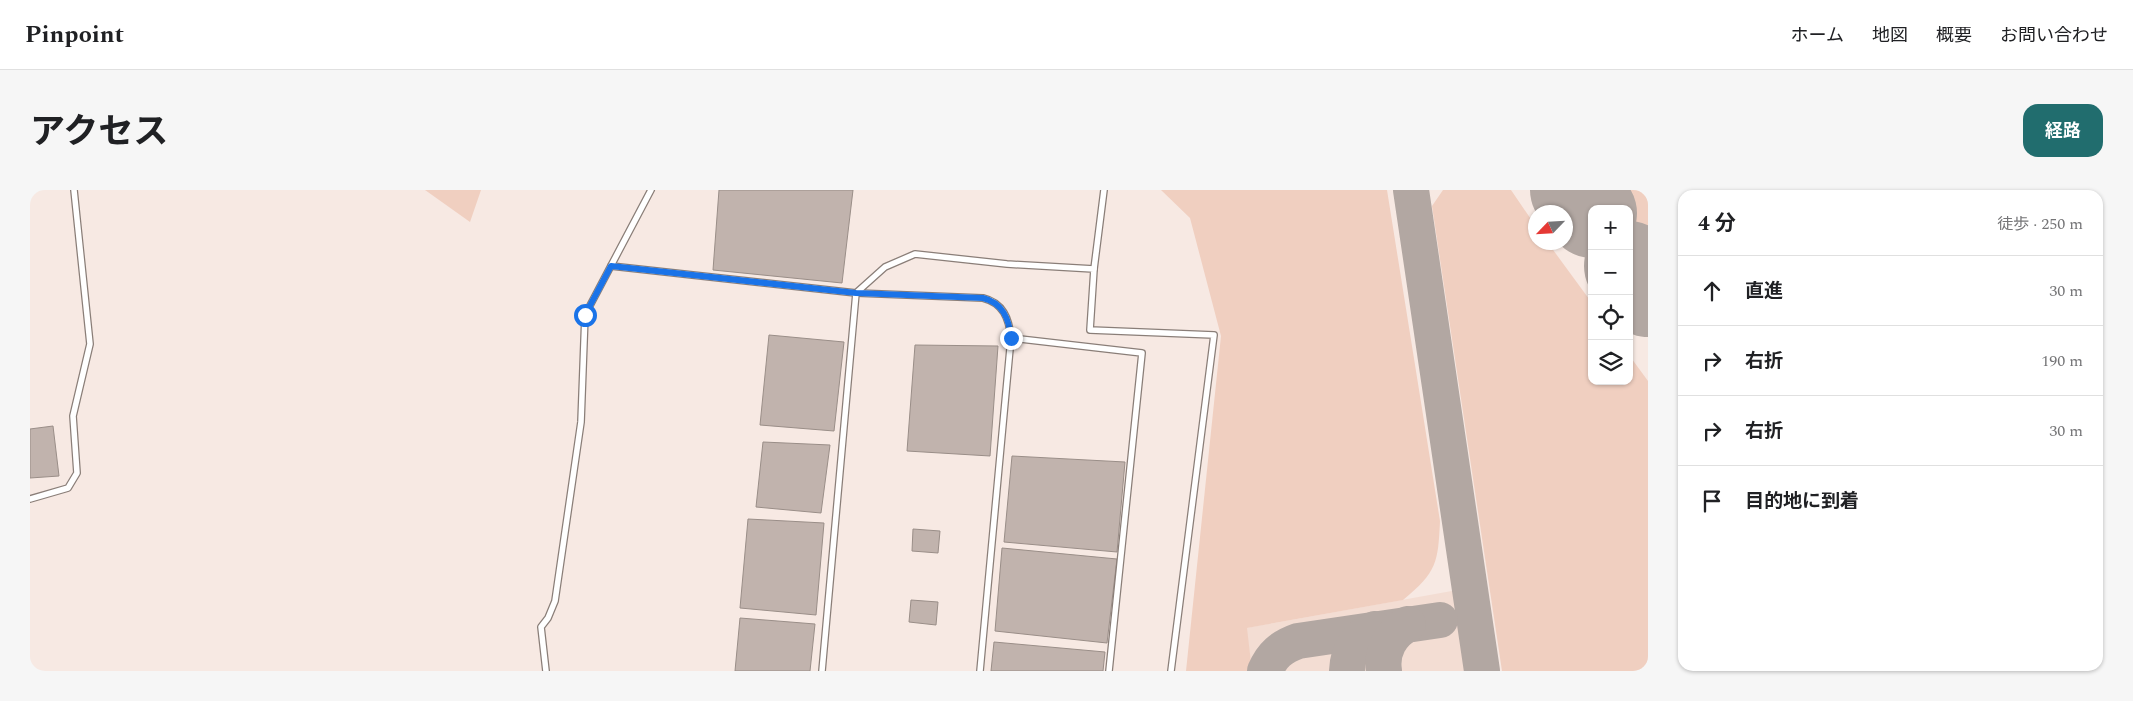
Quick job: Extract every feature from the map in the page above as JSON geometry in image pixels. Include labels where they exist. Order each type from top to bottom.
[{"type":"lane","points":[[30,499],[68,488],[77,473],[72,416],[90,344],[74,190]]},
{"type":"lane","points":[[546,671],[541,627],[548,618],[555,601],[578,442],[585,315],[651,190]]},
{"type":"lane","points":[[1104,190],[1094,269],[1090,330],[1214,335],[1171,671]]},
{"type":"lane","points":[[822,671],[856,293],[885,267],[915,254],[1007,264],[1094,269]]},
{"type":"lane","points":[[611,266],[856,293],[983,298],[994,300],[1002,307],[1011,338],[980,671]]},
{"type":"lane","points":[[1011,338],[1142,353],[1109,671]]},
{"type":"shaded area","points":[[425,190],[481,190],[470,222]]},
{"type":"shaded area","points":[[1161,190],[1387,190],[1440,521],[1434,566],[1423,582],[1403,600],[1247,628],[1252,671],[1186,671],[1221,336],[1190,218]]},
{"type":"shaded area","points":[[1443,190],[1511,190],[1528,215],[1528,250],[1553,250],[1588,298],[1588,385],[1633,385],[1633,360],[1648,381],[1648,671],[1502,671],[1432,206]]},
{"type":"shaded area","points":[[1608,190],[1648,190],[1648,246],[1633,225],[1633,205],[1618,205]]},
{"type":"shaded area","points":[[1485,585],[1497,671],[1252,671],[1246,628]]},
{"type":"building","points":[[719,190],[853,190],[842,283],[713,270]]},
{"type":"building","points":[[769,335],[844,342],[834,431],[760,425]]},
{"type":"building","points":[[915,345],[998,346],[990,456],[907,451]]},
{"type":"building","points":[[53,426],[59,476],[30,478],[30,429]]},
{"type":"building","points":[[763,442],[830,445],[821,513],[756,507]]},
{"type":"building","points":[[1012,456],[1125,462],[1117,552],[1004,542]]},
{"type":"building","points":[[748,519],[824,523],[816,615],[740,608]]},
{"type":"building","points":[[913,529],[940,531],[938,553],[912,551]]},
{"type":"building","points":[[1002,548],[1117,559],[1107,643],[995,631]]},
{"type":"building","points":[[911,600],[938,602],[936,625],[909,622]]},
{"type":"building","points":[[740,618],[815,624],[810,671],[735,671]]},
{"type":"building","points":[[994,642],[1105,652],[1103,671],[991,671]]},
{"type":"taxiway","points":[[1411,190],[1482,671]]},
{"type":"taxiway","points":[[1265,671],[1278,652],[1298,641],[1440,620]]},
{"type":"taxiway","points":[[1384,671],[1384,656],[1388,643],[1397,632],[1408,624]]},
{"type":"taxiway","points":[[1347,671],[1349,657],[1354,646],[1363,636],[1375,629]]},
{"type":"runway","points":[[1575,190],[1588,208]]},
{"type":"runway","points":[[1633,271],[1648,292]]},
{"type":"route","points":[[585,315],[611,266],[856,293],[983,298],[994,300],[1002,307],[1010,327],[1011,338]]}]
